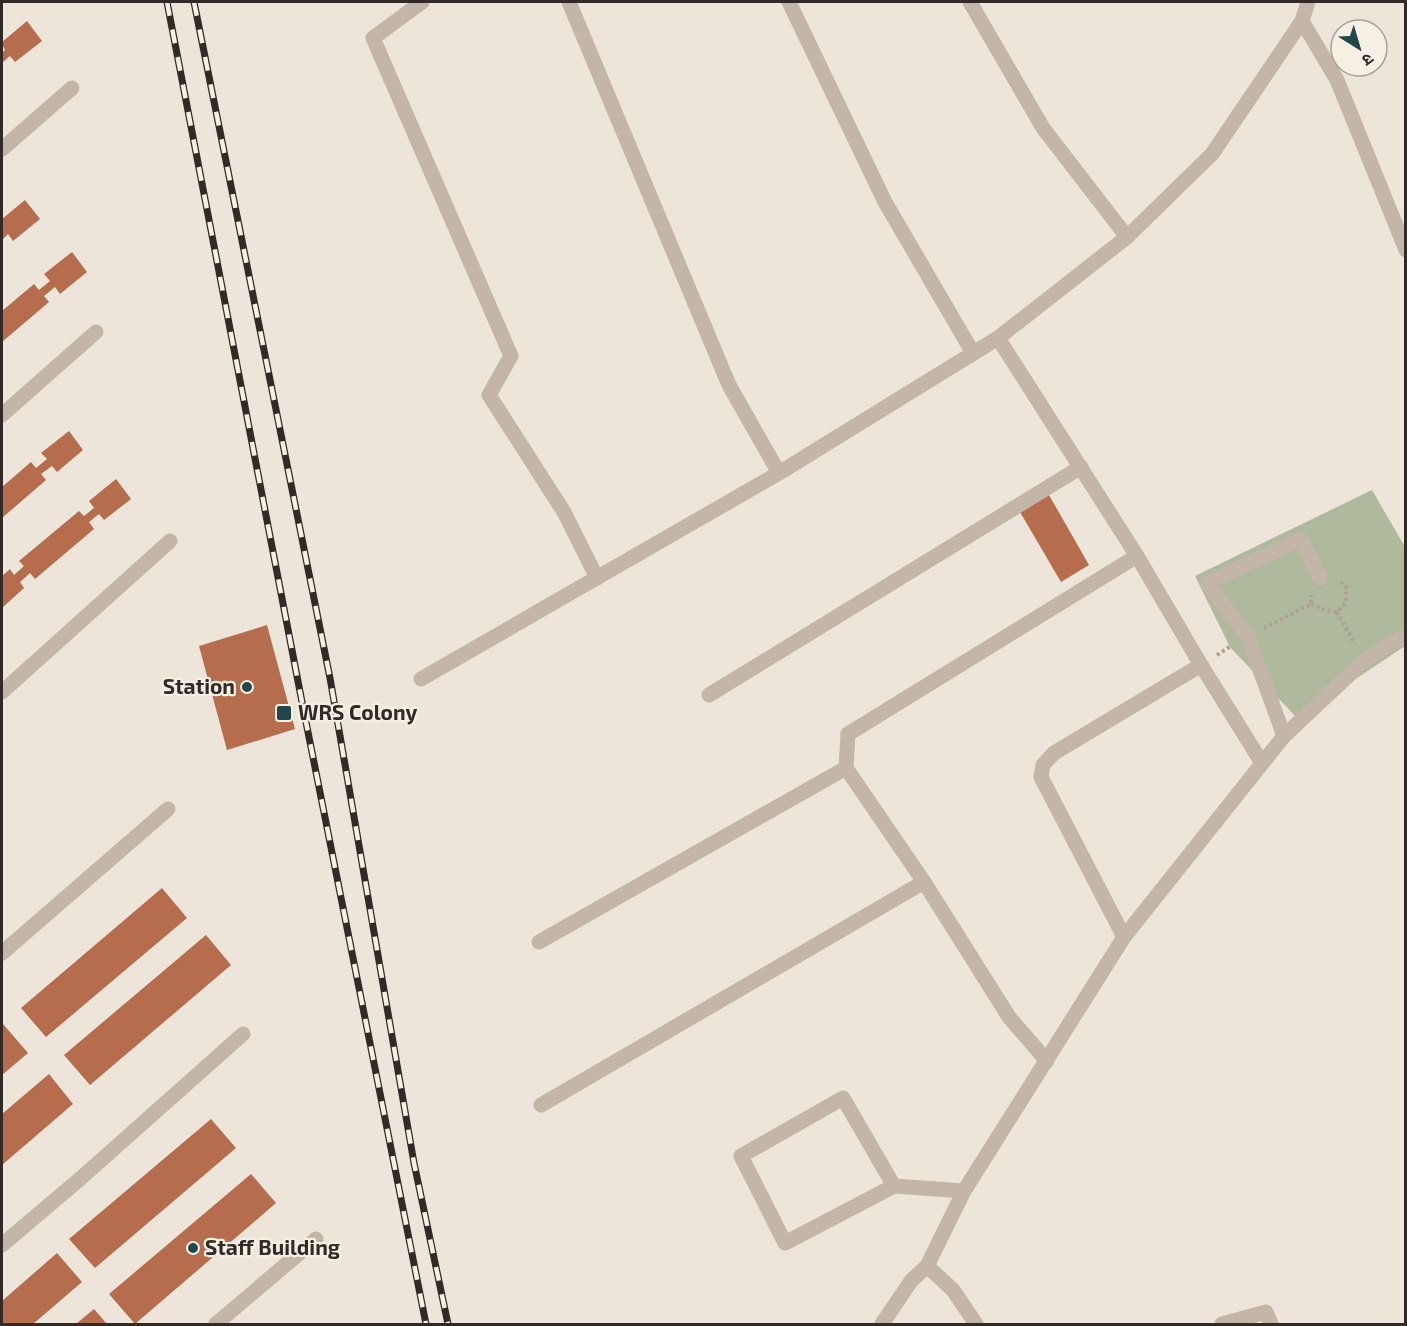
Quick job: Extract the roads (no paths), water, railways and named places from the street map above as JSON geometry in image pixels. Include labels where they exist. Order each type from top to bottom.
[{"type":"street","points":[[422,2],[373,38],[511,356],[489,395],[564,512],[597,578]]},
{"type":"street","points":[[569,2],[729,385],[779,473]]},
{"type":"street","points":[[789,2],[885,202],[973,353]]},
{"type":"street","points":[[970,2],[1043,128],[1127,237]]},
{"type":"street","points":[[421,679],[779,473],[998,338],[1127,237],[1212,154],[1302,21],[1308,2]]},
{"type":"street","points":[[1302,21],[1336,80],[1406,250]]},
{"type":"street","points":[[2,149],[72,88]]},
{"type":"street","points":[[2,415],[96,332]]},
{"type":"street","points":[[998,338],[1137,556],[1262,763]]},
{"type":"street","points":[[709,695],[1081,467]]},
{"type":"street","points":[[1284,736],[1248,637],[1207,583],[1301,539],[1320,578]]},
{"type":"street","points":[[2,692],[170,541]]},
{"type":"street","points":[[1047,1060],[1009,1017],[924,882],[846,768],[848,734],[1137,556]]},
{"type":"street","points":[[882,1324],[911,1281],[927,1266],[964,1191],[1124,937],[1284,736],[1365,660],[1406,635]]},
{"type":"street","points":[[1124,937],[1041,777],[1043,765],[1054,753],[1202,665]]},
{"type":"street","points":[[539,942],[846,768]]},
{"type":"street","points":[[2,953],[168,809]]},
{"type":"street","points":[[541,1105],[924,882]]},
{"type":"street","points":[[2,1245],[243,1034]]},
{"type":"street","points":[[894,1186],[843,1098],[741,1156],[785,1243],[894,1186],[964,1191]]},
{"type":"street","points":[[216,1324],[316,1239]]},
{"type":"street","points":[[927,1266],[953,1290],[976,1324]]},
{"type":"street","points":[[1222,1324],[1266,1311],[1271,1324]]},
{"type":"railway","points":[[167,2],[302,702],[426,1324]]},
{"type":"railway","points":[[194,2],[330,678],[414,1163],[448,1324]]},
{"type":"place","name":"Station","points":[[247,687]]},
{"type":"place","name":"WRS Colony","points":[[284,713]]},
{"type":"place","name":"Staff Building","points":[[193,1248]]}]
